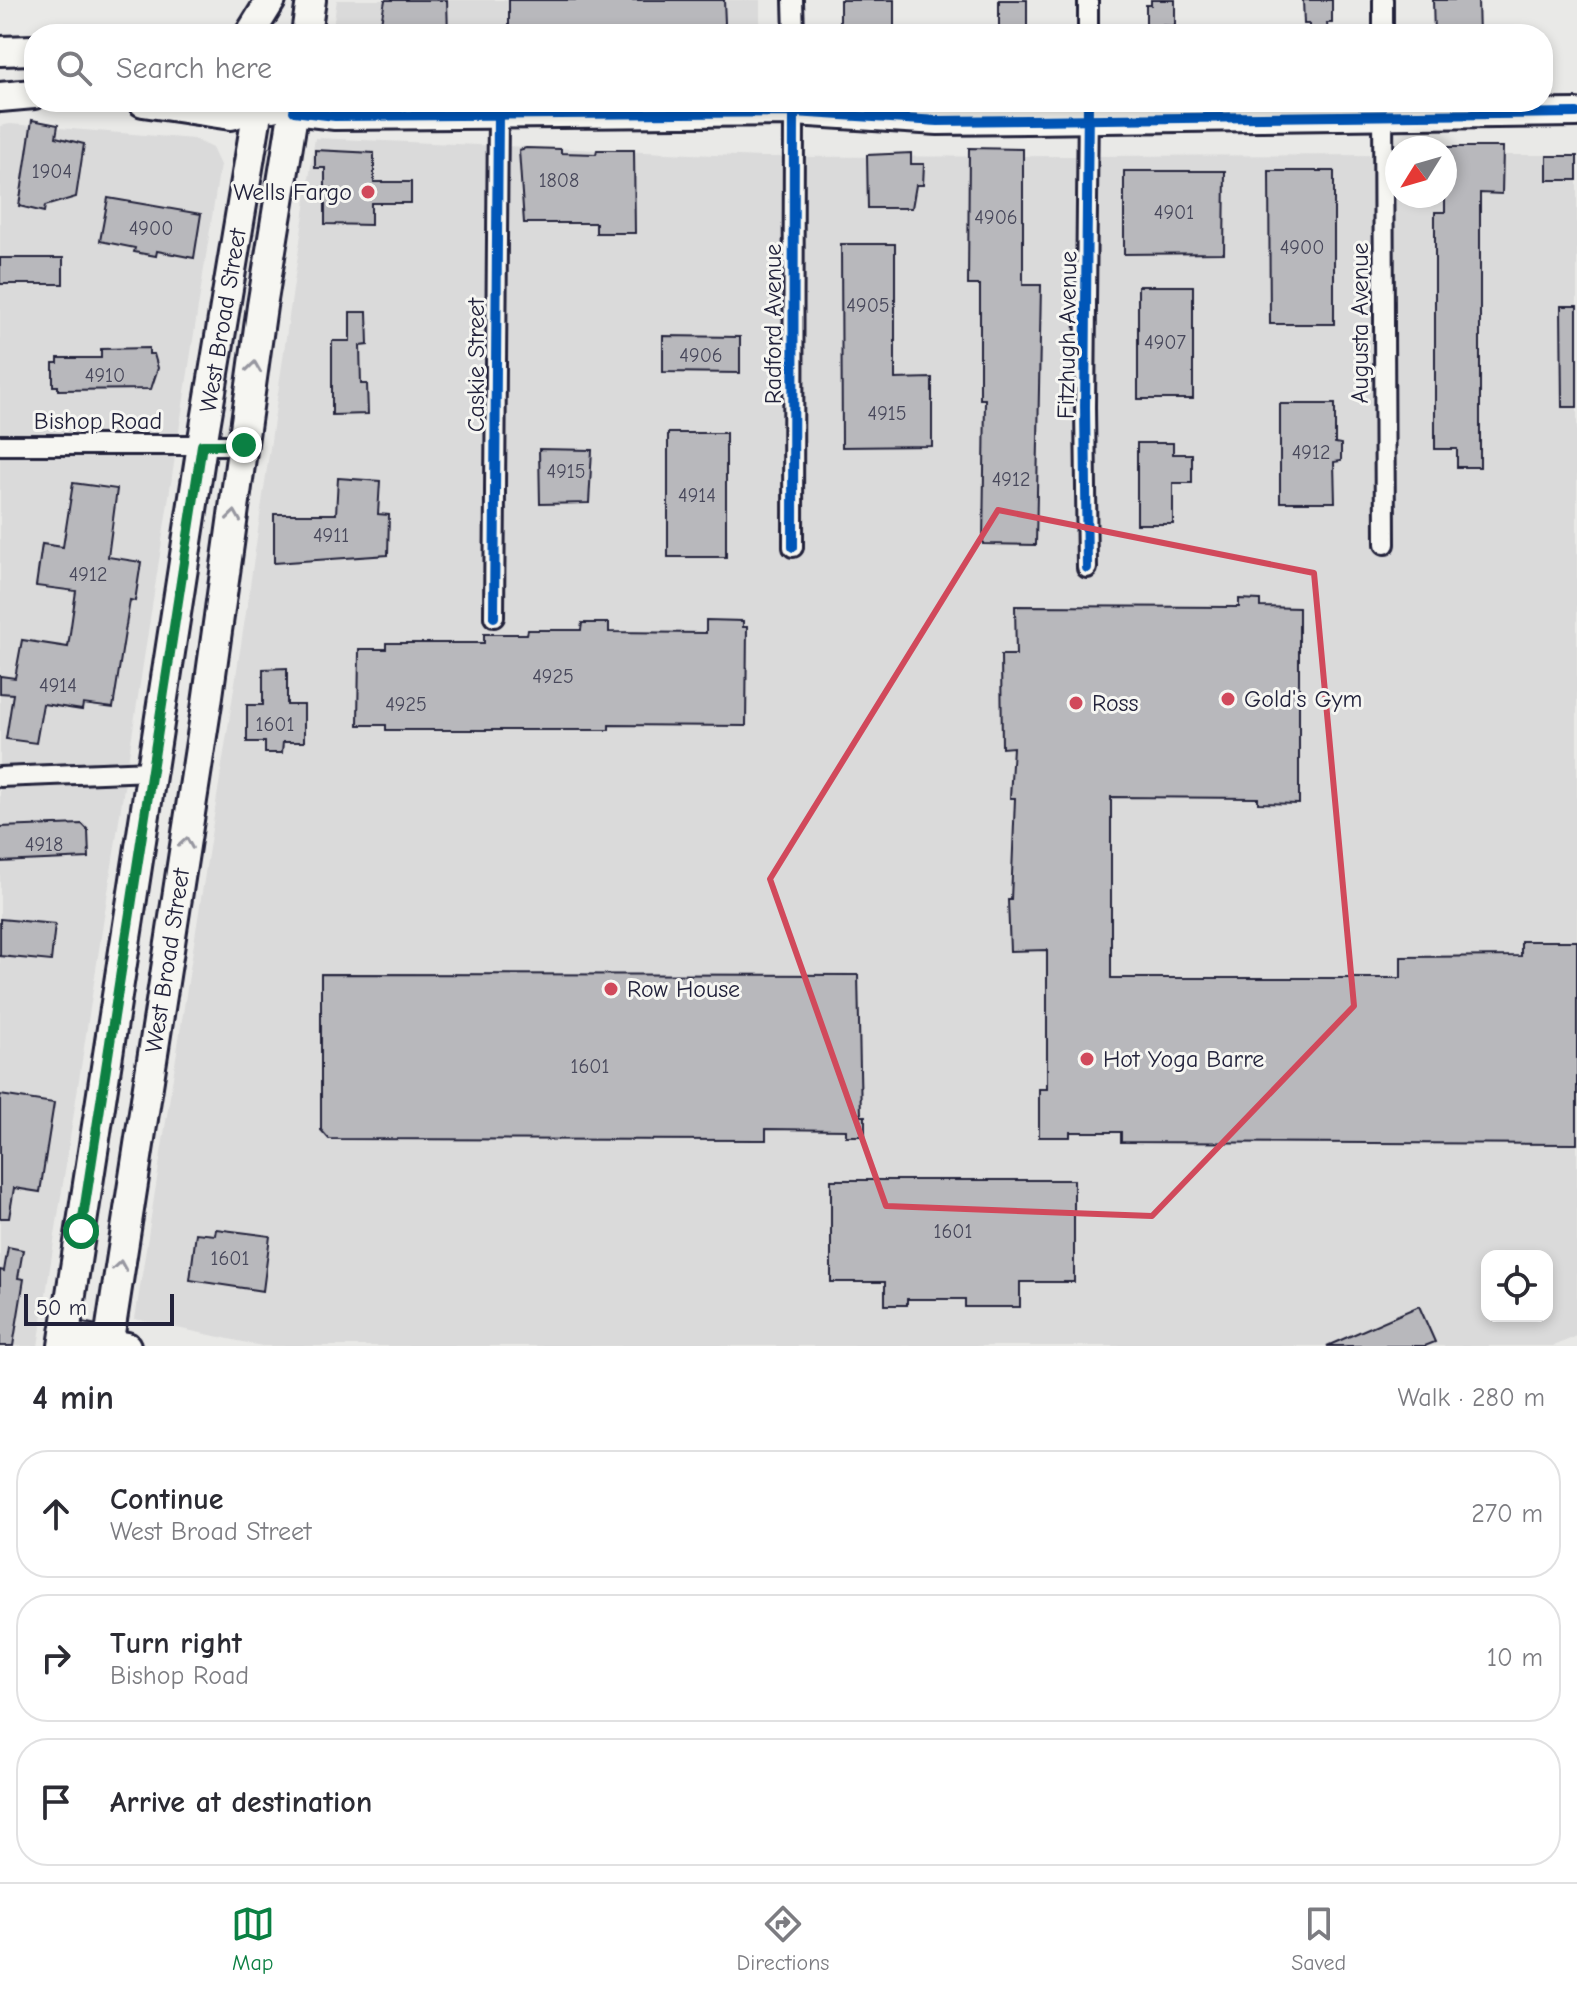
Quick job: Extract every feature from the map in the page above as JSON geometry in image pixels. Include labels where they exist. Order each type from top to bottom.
[{"type":"main road","points":[[257,24],[274,0]]},
{"type":"main road","points":[[271,24],[274,0]]},
{"type":"main road","points":[[307,24],[311,0]]},
{"type":"main road","points":[[0,51],[24,50]]},
{"type":"main road","points":[[0,97],[24,95]]},
{"type":"main road","points":[[211,112],[231,115],[238,112]]},
{"type":"main road","name":"West Broad Street","points":[[64,1340],[257,112]]},
{"type":"main road","name":"West Broad Street","points":[[115,1345],[293,112]]},
{"type":"street","points":[[793,0],[794,24]]},
{"type":"street","points":[[1088,0],[1088,24]]},
{"type":"street","points":[[1383,0],[1383,24]]},
{"type":"street","points":[[319,112],[335,116],[547,112]]},
{"type":"street","name":"Radford Avenue","points":[[793,547],[794,112]]},
{"type":"street","points":[[845,112],[938,121],[1061,112]]},
{"type":"street","name":"Fitzhugh Avenue","points":[[1087,568],[1088,112]]},
{"type":"street","name":"Augusta Avenue","points":[[1384,112],[1385,544]]},
{"type":"street","points":[[1529,112],[1577,113]]},
{"type":"street","name":"Caskie Street","points":[[494,617],[498,113]]},
{"type":"street","name":"Bishop Road","points":[[0,445],[244,445]]},
{"type":"street","points":[[0,777],[152,771]]},
{"type":"street","points":[[64,1340],[115,1345]]},
{"type":"highlighted area","points":[[998,510],[1314,573],[1354,1006],[1152,1216],[886,1206],[770,879]]},
{"type":"shaded area","points":[[337,0],[760,0],[760,24],[333,24]]},
{"type":"shaded area","points":[[10,124],[194,139],[212,148],[220,165],[38,1346],[0,1346],[0,126]]},
{"type":"shaded area","points":[[315,138],[761,157],[1385,155],[1385,208],[1457,208],[1457,155],[1577,155],[1577,1336],[1554,1346],[262,1346],[135,1319],[247,606]]},
{"type":"building","points":[[385,0],[447,0],[448,24],[381,24]]},
{"type":"building","points":[[509,0],[724,0],[724,24],[509,24]]},
{"type":"building","points":[[840,0],[894,0],[894,24],[840,24]]},
{"type":"building","points":[[999,0],[1027,0],[1027,24],[999,24]]},
{"type":"building","points":[[1151,0],[1175,0],[1175,24],[1146,24],[1146,5],[1151,5]]},
{"type":"building","points":[[1303,0],[1332,0],[1332,23],[1304,24]]},
{"type":"building","points":[[1433,0],[1478,0],[1479,24],[1434,24]]},
{"type":"building","points":[[32,120],[58,125],[56,137],[84,144],[76,197],[45,206],[44,212],[19,206]]},
{"type":"building","points":[[1457,147],[1503,147],[1502,194],[1480,193],[1480,467],[1457,467],[1457,449],[1435,449],[1435,212],[1445,212],[1445,208],[1457,208]]},
{"type":"building","points":[[969,148],[1023,149],[1023,285],[1041,285],[1036,545],[983,544],[985,399],[980,399],[980,285],[968,285]]},
{"type":"building","name":"Wells Fargo","points":[[315,150],[374,153],[374,182],[411,182],[411,203],[371,203],[371,225],[325,224],[325,168],[315,168]]},
{"type":"building","points":[[519,150],[596,154],[597,150],[634,150],[635,233],[596,233],[596,223],[524,223]]},
{"type":"building","points":[[911,153],[911,164],[924,164],[923,185],[916,185],[912,208],[868,208],[867,155]]},
{"type":"building","points":[[1547,156],[1577,156],[1577,180],[1547,180]]},
{"type":"building","points":[[1124,171],[1225,171],[1224,253],[1124,254]]},
{"type":"building","points":[[1269,171],[1334,171],[1334,324],[1270,324]]},
{"type":"building","points":[[108,198],[201,214],[194,258],[157,251],[156,256],[100,241]]},
{"type":"building","points":[[841,244],[895,244],[895,379],[932,378],[932,446],[842,447]]},
{"type":"building","points":[[0,258],[63,258],[63,284],[0,284]]},
{"type":"building","points":[[1138,286],[1193,286],[1193,399],[1138,399]]},
{"type":"building","points":[[1561,306],[1577,306],[1577,407],[1562,407]]},
{"type":"building","points":[[350,312],[367,312],[368,345],[360,346],[361,384],[367,384],[368,414],[332,415],[332,341],[350,341]]},
{"type":"building","points":[[663,336],[740,337],[740,373],[663,372]]},
{"type":"building","points":[[149,348],[149,354],[154,354],[158,368],[151,389],[58,390],[58,386],[53,386],[53,363],[58,363],[58,358],[101,358],[101,349]]},
{"type":"building","points":[[1280,404],[1335,404],[1335,443],[1341,444],[1341,461],[1334,462],[1335,502],[1280,502]]},
{"type":"building","points":[[668,433],[726,433],[726,557],[668,557]]},
{"type":"building","points":[[1137,443],[1173,443],[1173,454],[1192,454],[1192,483],[1173,483],[1173,524],[1137,524]]},
{"type":"building","points":[[539,449],[592,450],[589,503],[540,504]]},
{"type":"building","points":[[338,478],[380,481],[378,514],[389,515],[388,555],[274,563],[274,514],[336,514]]},
{"type":"building","points":[[73,483],[117,489],[108,557],[141,562],[135,601],[130,600],[113,708],[83,704],[82,710],[43,704],[36,743],[6,739],[13,694],[0,693],[0,676],[15,678],[22,640],[68,647],[76,591],[36,586],[42,544],[63,547]]},
{"type":"building","points":[[1239,599],[1260,600],[1260,607],[1299,608],[1299,804],[1258,803],[1258,798],[1111,797],[1111,978],[1401,978],[1401,957],[1521,956],[1521,941],[1577,941],[1577,1144],[1121,1142],[1121,1132],[1070,1132],[1070,1137],[1039,1137],[1039,1089],[1047,1089],[1047,950],[1010,951],[1008,900],[1011,900],[1015,798],[1010,798],[1013,747],[1002,748],[1001,655],[1016,655],[1015,606],[1239,607]]},
{"type":"building","points":[[706,620],[743,621],[743,627],[747,627],[746,726],[609,725],[609,730],[386,730],[386,725],[358,725],[359,649],[386,649],[386,643],[484,643],[484,634],[581,630],[582,623],[609,623],[609,632],[706,633]]},
{"type":"building","points":[[287,668],[287,705],[304,705],[304,742],[283,742],[282,753],[265,753],[265,742],[247,742],[247,705],[263,705],[263,669]]},
{"type":"building","points":[[82,824],[88,830],[89,858],[0,862],[0,827]]},
{"type":"building","points":[[0,919],[55,924],[51,961],[0,956]]},
{"type":"building","points":[[321,974],[858,975],[861,1116],[865,1116],[865,1136],[846,1136],[846,1130],[766,1129],[766,1140],[329,1139],[321,1130]]},
{"type":"building","points":[[0,1095],[54,1103],[40,1192],[14,1188],[9,1218],[0,1218]]},
{"type":"building","points":[[831,1180],[1074,1180],[1074,1282],[1020,1282],[1020,1307],[965,1307],[965,1299],[907,1299],[907,1305],[885,1305],[885,1282],[831,1282]]},
{"type":"building","points":[[216,1229],[270,1236],[263,1291],[190,1280],[196,1233],[215,1235]]},
{"type":"building","points":[[8,1247],[23,1250],[18,1278],[24,1279],[13,1346],[0,1346],[0,1270],[4,1271]]},
{"type":"building","points":[[1419,1306],[1435,1342],[1425,1346],[1327,1346]]},
{"type":"cycle path","points":[[302,112],[335,116],[794,112]]},
{"type":"cycle path","points":[[794,112],[938,121],[1577,113]]},
{"type":"cycle path","points":[[793,547],[794,112]]},
{"type":"cycle path","points":[[1087,568],[1088,112]]},
{"type":"cycle path","points":[[494,617],[498,113]]},
{"type":"place","name":"Wells Fargo","points":[[368,192]]},
{"type":"place","name":"Gold's Gym","points":[[1228,699]]},
{"type":"place","name":"Ross","points":[[1076,703]]},
{"type":"place","name":"Row House","points":[[611,989]]},
{"type":"place","name":"Hot Yoga Barre","points":[[1087,1059]]},
{"type":"route","points":[[81,1231],[202,445],[244,445]]}]
